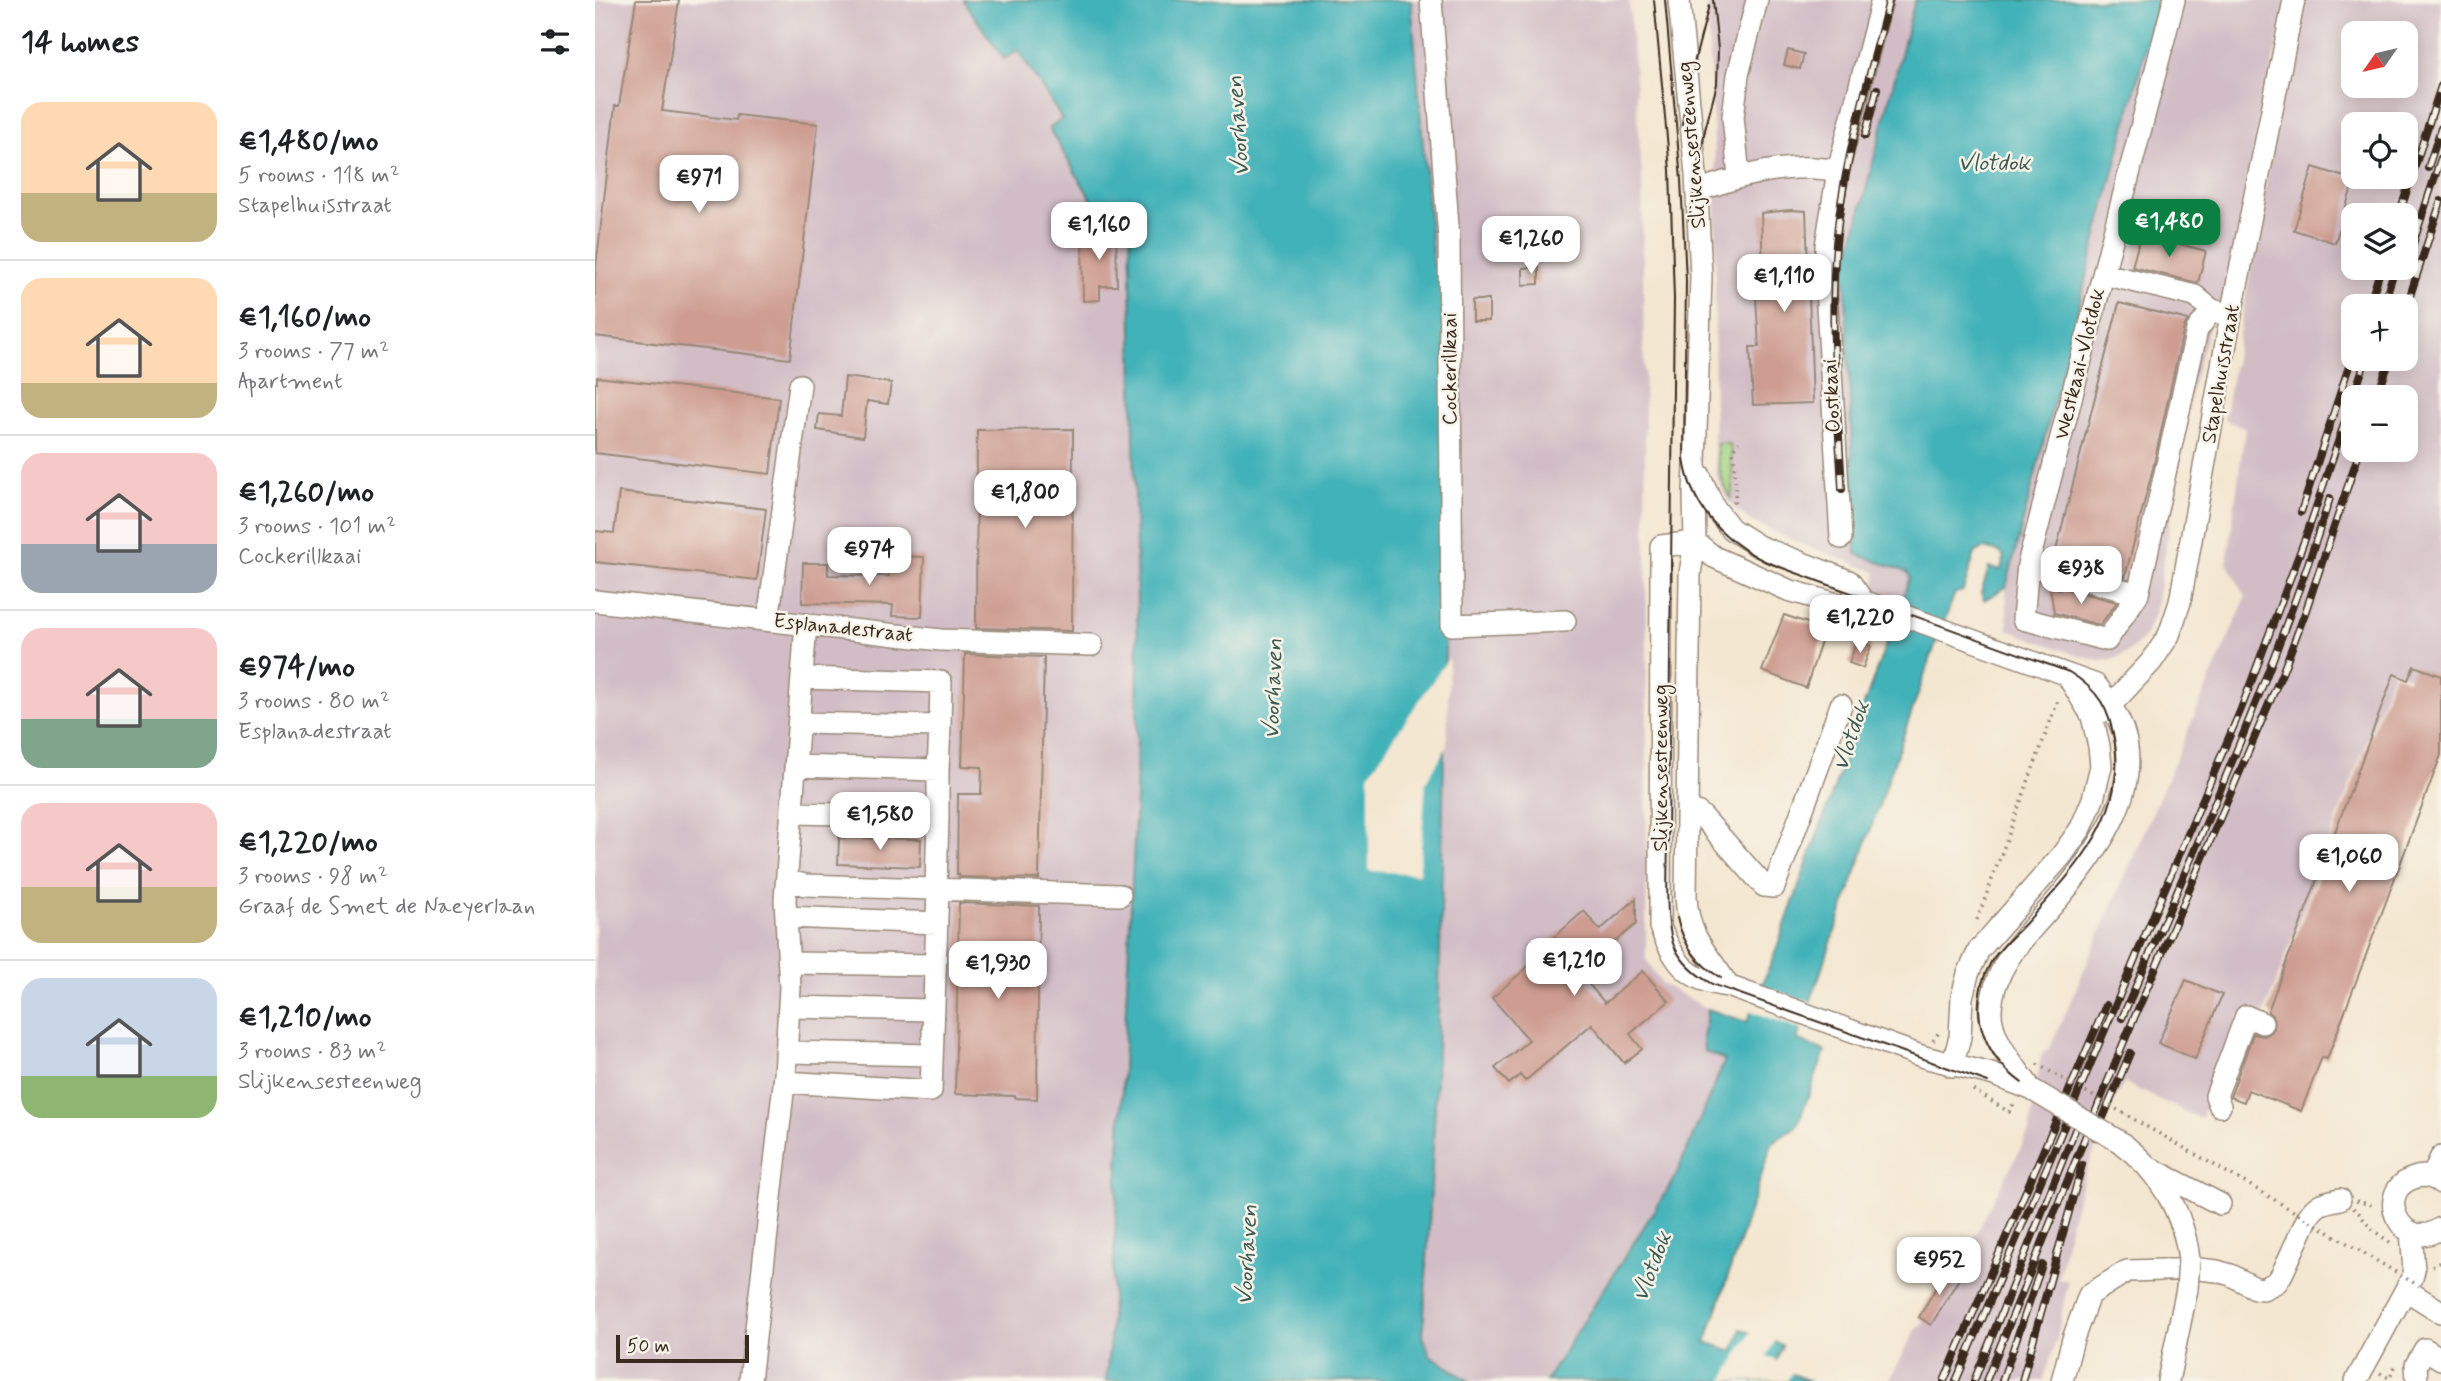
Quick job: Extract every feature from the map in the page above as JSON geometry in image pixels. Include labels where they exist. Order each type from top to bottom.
[{"type":"street","name":"Cockerillkaai","points":[[1431,0],[1449,239],[1452,625],[1565,621]]},
{"type":"street","name":"Slijkensesteenweg","points":[[1679,0],[1697,191],[1700,276],[1695,542],[1689,574],[1687,914],[1702,951],[1728,986]]},
{"type":"street","points":[[1739,176],[1734,107],[1738,75],[1757,0]]},
{"type":"street","name":"Oostkaai","points":[[1841,538],[1826,288],[1826,246],[1839,171],[1882,0]]},
{"type":"street","name":"Westkaai-Vlotdok","points":[[2138,594],[2107,640],[2023,619],[2028,565],[2173,0]]},
{"type":"street","name":"Stapelhuisstraat","points":[[2092,716],[2106,710],[2152,661],[2169,635],[2176,613],[2214,421],[2222,313],[2294,0]]},
{"type":"street","points":[[1697,191],[1739,176],[1817,166],[1839,171]]},
{"type":"street","points":[[2028,565],[2138,594],[2197,330],[2222,313],[2195,296],[2103,274]]},
{"type":"street","points":[[768,620],[800,385]]},
{"type":"street","points":[[1696,463],[1714,507],[1731,529],[1758,546],[1849,581],[1863,601]]},
{"type":"street","name":"Slijkensesteenweg","points":[[1695,542],[1661,546],[1660,927],[1671,953],[1690,976],[1712,984],[1728,986],[2029,1093]]},
{"type":"street","points":[[1695,542],[1714,557],[1788,590],[1841,605],[1863,601],[2096,685],[2111,705],[2124,732],[2128,758],[2124,786],[2100,844],[2006,959],[1996,981],[1991,1011],[1996,1035],[2029,1093],[2116,1150],[2220,1204]]},
{"type":"street","name":"Esplanadestraat","points":[[595,601],[941,640],[1092,645]]},
{"type":"street","points":[[750,1381],[784,1082],[789,1007],[787,880],[806,624]]},
{"type":"street","points":[[1952,1066],[1960,1037],[1962,997],[1968,974],[1979,950],[2062,855],[2081,828],[2093,799],[2101,766],[2099,746],[2092,716],[2067,675]]},
{"type":"street","points":[[784,1082],[931,1091],[941,682],[802,678]]},
{"type":"street","points":[[1687,811],[1697,812],[1702,816],[1764,886],[1774,887],[1841,705]]},
{"type":"street","points":[[799,723],[940,726]]},
{"type":"street","points":[[796,766],[939,770]]},
{"type":"street","points":[[792,813],[938,816]]},
{"type":"street","points":[[787,880],[805,885],[1119,895]]},
{"type":"street","points":[[786,917],[937,923]]},
{"type":"street","points":[[789,963],[935,965]]},
{"type":"street","points":[[789,1007],[934,1010]]},
{"type":"street","points":[[2220,1106],[2216,1096],[2246,1016],[2262,1023]]},
{"type":"street","points":[[786,1052],[932,1055]]},
{"type":"street","points":[[2029,1093],[2120,1142],[2148,1167],[2172,1200],[2183,1261],[2182,1289],[2168,1381]]},
{"type":"street","points":[[2116,1150],[2148,1181],[2175,1221]]},
{"type":"street","points":[[2441,1157],[2436,1180],[2421,1176],[2410,1179],[2401,1185],[2395,1195],[2394,1206],[2402,1226],[2411,1232],[2424,1234],[2441,1227]]},
{"type":"street","points":[[2062,1381],[2073,1339],[2089,1296],[2127,1271],[2217,1271],[2263,1289],[2277,1282],[2308,1217],[2318,1203],[2340,1199]]},
{"type":"street","points":[[2356,1381],[2414,1270],[2411,1232]]},
{"type":"street","points":[[2158,1381],[2182,1289]]},
{"type":"street","points":[[2416,1291],[2441,1312]]},
{"type":"street","points":[[2417,1381],[2416,1365],[2433,1354]]},
{"type":"path","points":[[1731,510],[1736,499],[1734,449],[1739,442]]},
{"type":"path","points":[[1977,920],[2067,675]]},
{"type":"path","points":[[2037,1064],[2258,1190],[2416,1291]]},
{"type":"path","points":[[2340,1199],[2375,1206],[2394,1206]]},
{"type":"path","points":[[2340,1199],[2359,1213],[2369,1228],[2391,1243]]},
{"type":"shaded area","points":[[595,0],[963,0],[1004,58],[1017,50],[1062,119],[1049,128],[1130,222],[1138,661],[1136,799],[1106,1381],[595,1381]]},
{"type":"shaded area","points":[[1411,0],[1629,0],[1642,175],[1647,652],[1646,960],[1662,984],[1708,1009],[1703,1037],[1725,1059],[1676,1176],[1546,1381],[1469,1381],[1430,1355],[1423,1336],[1436,1080],[1440,916],[1446,632],[1446,265],[1433,266]]},
{"type":"shaded area","points":[[1707,0],[1915,0],[1845,271],[1856,553],[1907,572],[1910,577],[1901,603],[1875,593],[1876,572],[1799,543],[1751,521],[1727,499],[1717,477],[1714,447],[1716,178]]},
{"type":"shaded area","points":[[2158,0],[2288,0],[2260,117],[2222,308],[2214,308],[2192,387],[2155,614],[2143,639],[2129,652],[2112,660],[2100,661],[2008,630],[2006,587]]},
{"type":"shaded area","points":[[2298,0],[2441,0],[2441,689],[2393,671],[2264,1014],[2239,1015],[2201,1119],[2124,1083],[2083,1180],[2070,1223],[2058,1279],[2068,1281],[2057,1338],[2043,1381],[1889,1381],[1916,1330],[1925,1322],[1919,1317],[1947,1269],[1955,1274],[2029,1132],[2041,1055],[2051,1046],[2246,597],[2227,563],[2245,428],[2224,420]]},
{"type":"green space","points":[[1717,444],[1730,444],[1733,488],[1731,498],[1720,472]]},
{"type":"water","name":"Voorhaven","points":[[963,0],[1411,0],[1433,266],[1446,265],[1442,875],[1435,1110],[1423,1336],[1430,1355],[1469,1381],[1106,1381],[1136,799],[1138,661],[1130,223],[1104,221],[1049,128],[1062,119],[1018,50],[1004,59]]},
{"type":"water","name":"Vlotdok","points":[[1915,0],[2158,0],[2006,587],[1984,600],[1981,593],[1989,568],[2001,570],[2004,558],[2000,552],[1984,548],[1975,553],[1963,591],[1955,593],[1934,648],[1797,1040],[1825,1051],[1797,1126],[1772,1143],[1706,1342],[1733,1351],[1741,1329],[1782,1345],[1774,1367],[1810,1381],[1546,1381],[1676,1176],[1725,1060],[1704,1051],[1703,1037],[1708,1009],[1747,1022],[1772,961],[1910,577],[1907,572],[1856,554],[1845,271]]},
{"type":"pier","points":[[1449,657],[1447,746],[1426,782],[1419,874],[1369,871],[1369,774]]},
{"type":"pier","points":[[1759,985],[1814,1004],[1804,1030],[1748,1010]]},
{"type":"pier","points":[[1752,1330],[1776,1339],[1767,1356],[1779,1362],[1778,1365],[1793,1371],[1787,1381],[1723,1381]]},
{"type":"building","points":[[636,0],[679,0],[662,111],[736,120],[737,115],[818,124],[790,359],[595,336],[595,276],[615,106],[619,106]]},
{"type":"building","points":[[1788,50],[1804,54],[1800,69],[1784,65]]},
{"type":"building","points":[[2313,167],[2341,176],[2341,189],[2351,189],[2347,203],[2341,203],[2341,223],[2335,243],[2294,230]]},
{"type":"building","points":[[1806,211],[1813,403],[1753,405],[1750,347],[1759,347],[1756,298],[1764,298],[1761,213]]},
{"type":"building","points":[[1116,229],[1117,286],[1100,286],[1100,300],[1083,301],[1082,230]]},
{"type":"building","points":[[2141,234],[2206,251],[2198,283],[2132,267]]},
{"type":"building","points":[[1523,268],[1539,268],[1539,284],[1523,285]]},
{"type":"building","points":[[1472,300],[1489,300],[1489,321],[1472,321]]},
{"type":"building","points":[[2119,303],[2188,320],[2184,327],[2153,468],[2125,577],[2054,558]]},
{"type":"building","points":[[597,377],[779,398],[770,474],[595,453]]},
{"type":"building","points":[[845,377],[891,383],[888,404],[867,401],[863,437],[817,430],[819,414],[841,416]]},
{"type":"building","points":[[1073,429],[1072,631],[976,628],[977,430]]},
{"type":"building","points":[[619,492],[766,509],[757,580],[595,562],[595,531],[614,533]]},
{"type":"building","points":[[890,556],[924,557],[922,617],[892,616],[893,605],[802,603],[803,563],[828,563],[828,575],[889,576]]},
{"type":"building","points":[[2050,587],[2060,587],[2117,602],[2100,625],[2054,613]]},
{"type":"building","points":[[1784,615],[1825,629],[1806,688],[1762,671]]},
{"type":"building","points":[[1857,641],[1871,646],[1863,668],[1849,663]]},
{"type":"building","points":[[965,654],[1044,657],[1039,879],[959,877],[957,874],[958,794],[981,794],[982,767],[962,766]]},
{"type":"building","points":[[2414,666],[2441,676],[2441,755],[2327,1059],[2322,1057],[2301,1111],[2248,1090],[2244,1102],[2230,1097],[2253,1034],[2264,1036],[2274,1028],[2273,1016],[2268,1011],[2394,674],[2408,680]]},
{"type":"building","points":[[839,838],[921,839],[920,867],[838,864]]},
{"type":"building","points":[[1636,899],[1636,924],[1581,970],[1588,978],[1585,980],[1605,1003],[1643,971],[1669,1001],[1630,1034],[1642,1049],[1624,1063],[1592,1024],[1525,1081],[1520,1075],[1509,1084],[1495,1068],[1529,1040],[1492,998],[1540,956],[1537,952],[1584,911],[1600,930]]},
{"type":"building","points":[[959,903],[1039,906],[1037,1099],[955,1094]]},
{"type":"building","points":[[2186,980],[2222,995],[2195,1059],[2158,1043]]},
{"type":"building","points":[[1947,1269],[1960,1277],[1931,1325],[1919,1317]]},
{"type":"tram line","points":[[1654,0],[1670,170],[1674,299],[1667,892],[1674,946],[1690,968],[1712,984],[1988,1082]]},
{"type":"tram line","points":[[1665,0],[1681,180],[1686,280],[1684,459],[1688,477],[1702,507],[1723,533],[1766,562],[2069,672],[2095,694],[2110,721],[2115,744],[2116,771],[2104,820],[2092,842],[2061,884],[1994,957],[1983,981],[1979,999],[1979,1017],[1991,1050],[2015,1078],[2031,1089]]},
{"type":"tram line","points":[[1689,220],[1705,130],[1717,84],[1718,49],[1713,0]]},
{"type":"tram line","points":[[1682,124],[1687,90],[1709,5]]},
{"type":"tram line","points":[[1677,918],[1683,937],[1693,953],[1705,967],[1721,978]]},
{"type":"railway","points":[[1842,489],[1834,336],[1836,244],[1844,182],[1889,0]]},
{"type":"railway","points":[[2403,203],[2441,86]]},
{"type":"railway","points":[[1865,136],[1877,89]]},
{"type":"railway","points":[[2428,168],[2441,128]]},
{"type":"railway","points":[[2418,228],[2441,158]]},
{"type":"railway","points":[[2411,294],[2441,201]]},
{"type":"railway","points":[[2373,294],[2377,280]]},
{"type":"railway","points":[[2387,294],[2391,280]]},
{"type":"railway","points":[[2301,512],[2347,371]]},
{"type":"railway","points":[[1956,1381],[2241,709],[2309,528],[2362,371]]},
{"type":"railway","points":[[2381,385],[2386,371]]},
{"type":"railway","points":[[1986,1381],[2123,1044],[2283,671],[2356,462]]},
{"type":"railway","points":[[2122,1018],[2259,696],[2330,498]]},
{"type":"railway","points":[[1944,1381],[2106,1005]]},
{"type":"railway","points":[[2095,1137],[2130,1053]]},
{"type":"railway","points":[[1974,1381],[2081,1115]]},
{"type":"railway","points":[[2022,1381],[2082,1165]]},
{"type":"railway","points":[[2002,1381],[2042,1265]]}]
